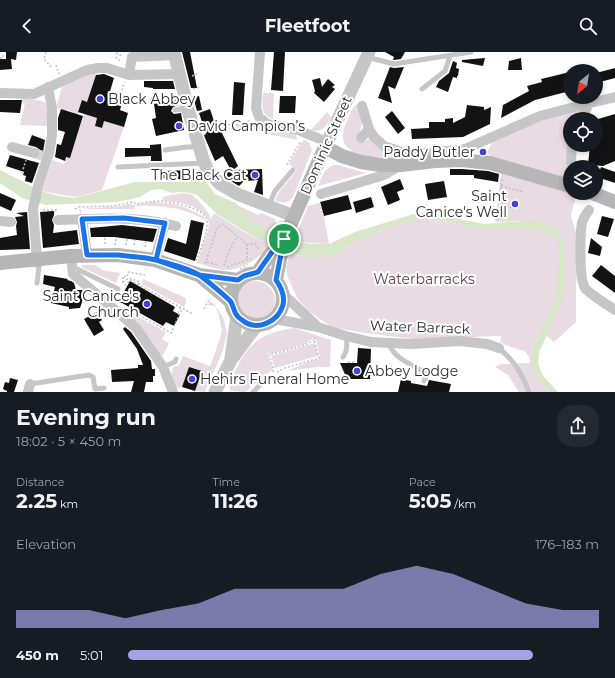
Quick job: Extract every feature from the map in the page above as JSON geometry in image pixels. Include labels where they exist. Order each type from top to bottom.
[{"type":"main road","points":[[326,145],[342,156],[361,162],[401,166],[442,161],[475,161],[504,166],[563,184]]},
{"type":"main road","name":"Dominic Street","points":[[255,268],[266,254],[286,236],[326,145]]},
{"type":"main road","points":[[603,197],[615,202]]},
{"type":"main road","name":"Dominic Street","points":[[266,254],[276,280]]},
{"type":"main road","points":[[0,263],[37,259],[72,262],[87,255],[118,255],[200,267],[239,274],[244,276],[255,268],[276,280],[281,286],[283,303],[280,312],[275,319],[270,322],[257,325],[242,321],[237,316],[231,302],[231,294],[239,274]]},
{"type":"main road","points":[[200,267],[231,302]]},
{"type":"street","points":[[260,52],[256,108],[259,118],[267,124],[298,130],[326,145]]},
{"type":"street","points":[[129,75],[121,56],[175,54],[188,108],[199,147],[208,171],[220,184],[237,194],[294,216]]},
{"type":"street","name":"Dominic Street","points":[[326,145],[368,54]]},
{"type":"street","points":[[0,93],[34,94],[87,70],[98,68],[107,68],[129,75],[179,74]]},
{"type":"street","points":[[37,259],[33,209],[38,186],[38,155],[52,135],[52,108],[48,87]]},
{"type":"street","points":[[603,100],[615,97]]},
{"type":"street","points":[[362,106],[369,129],[374,137],[384,146],[410,155],[465,149],[540,116],[586,104],[587,108],[585,112]]},
{"type":"street","points":[[361,138],[369,129]]},
{"type":"street","points":[[12,147],[38,155]]},
{"type":"street","points":[[320,198],[384,175],[401,166]]},
{"type":"street","points":[[589,210],[584,217],[580,238],[582,260],[581,277],[584,288],[615,310]]},
{"type":"street","points":[[58,220],[124,218],[165,223],[176,226]]},
{"type":"street","points":[[82,219],[87,255]]},
{"type":"street","points":[[0,221],[11,222]]},
{"type":"street","points":[[156,260],[165,223]]},
{"type":"street","points":[[72,262],[73,274],[136,328],[163,367],[171,391]]},
{"type":"street","name":"Water Barrack","points":[[283,294],[318,327]]},
{"type":"street","points":[[230,360],[237,316]]},
{"type":"street","name":"Water Barrack","points":[[275,319],[318,327],[371,342],[411,344],[460,341],[487,344],[498,348]]},
{"type":"street","points":[[215,392],[230,360],[257,325]]},
{"type":"lane","points":[[368,54],[394,64],[471,52]]},
{"type":"lane","points":[[422,89],[445,71],[450,56]]},
{"type":"lane","points":[[174,110],[188,108]]},
{"type":"lane","points":[[165,150],[199,147]]},
{"type":"lane","points":[[118,167],[205,163]]},
{"type":"lane","points":[[268,206],[275,191],[293,170]]},
{"type":"lane","points":[[37,259],[36,266],[39,267],[37,283]]},
{"type":"lane","points":[[72,262],[118,289]]},
{"type":"lane","points":[[343,357],[346,354],[346,336]]},
{"type":"lane","points":[[389,343],[391,351],[396,356],[426,374],[424,381]]},
{"type":"lane","points":[[498,348],[512,360],[523,377],[529,392]]},
{"type":"lane","points":[[163,367],[175,362],[176,359]]},
{"type":"lane","points":[[29,388],[88,375],[93,377],[95,389],[104,388]]},
{"type":"lane","points":[[253,392],[264,381],[272,378]]},
{"type":"path","points":[[46,52],[44,59],[52,68]]},
{"type":"path","points":[[0,58],[3,58],[3,53]]},
{"type":"path","points":[[56,65],[58,70]]},
{"type":"path","points":[[119,102],[122,88]]},
{"type":"path","points":[[215,124],[236,125]]},
{"type":"path","points":[[293,170],[287,165],[301,141]]},
{"type":"path","points":[[22,173],[38,155]]},
{"type":"path","points":[[497,220],[505,211],[500,199],[503,176]]},
{"type":"path","points":[[502,186],[524,192]]},
{"type":"path","points":[[320,198],[323,216]]},
{"type":"path","points":[[502,205],[514,207]]},
{"type":"path","points":[[200,267],[207,262],[218,228],[222,224],[247,244],[257,246],[266,254]]},
{"type":"path","points":[[224,268],[228,253],[237,237]]},
{"type":"path","points":[[144,250],[146,242]]},
{"type":"path","points":[[247,244],[247,261]]},
{"type":"path","points":[[207,262],[224,268],[255,257]]},
{"type":"path","points":[[239,274],[255,268]]},
{"type":"path","points":[[124,276],[127,277],[128,272],[145,275]]},
{"type":"path","points":[[123,282],[129,278],[140,282],[139,285]]},
{"type":"path","points":[[126,286],[130,280],[181,309],[193,314]]},
{"type":"path","points":[[204,309],[211,298]]},
{"type":"path","points":[[132,311],[171,333],[181,309]]},
{"type":"path","points":[[178,313],[181,309]]},
{"type":"path","points":[[274,370],[269,355],[305,345],[314,340],[318,327]]},
{"type":"path","points":[[277,372],[319,358],[314,340]]},
{"type":"green space","points":[[97,72],[87,102],[82,101],[78,115],[67,110],[56,108],[62,87]]},
{"type":"green space","points":[[263,93],[274,93],[273,119],[264,112],[262,105]]},
{"type":"green space","points":[[22,97],[45,102],[49,107],[47,126],[20,125],[25,103],[21,102]]},
{"type":"green space","points":[[358,104],[362,121],[358,137],[361,143],[369,139],[396,152],[393,158],[360,154],[347,147],[344,141],[344,129],[354,106]]},
{"type":"green space","points":[[581,109],[581,112],[569,112]]},
{"type":"green space","points":[[327,112],[331,117],[325,126],[318,131],[311,130]]},
{"type":"green space","points":[[563,113],[563,152],[568,152],[567,160],[563,160],[563,177],[492,157],[487,153],[492,142],[540,119]]},
{"type":"green space","points":[[84,114],[97,118],[95,126],[101,128],[104,121],[124,127],[102,190],[77,197],[42,191],[52,160],[64,164],[66,157],[70,158]]},
{"type":"green space","points":[[252,121],[270,131],[295,134],[298,140],[232,127]]},
{"type":"green space","points":[[305,140],[309,143],[312,150],[293,197],[289,201],[285,202],[275,201],[279,192],[297,170],[289,164],[302,142]]},
{"type":"green space","points":[[333,165],[366,173],[318,186],[325,171]]},
{"type":"green space","name":"Waterbarracks","points":[[501,173],[563,191],[563,200],[575,200],[571,215],[577,238],[579,254],[576,285],[576,322],[554,342],[541,331],[532,349],[536,375],[549,392],[519,392],[508,375],[495,367],[501,364],[530,363],[529,357],[525,351],[500,342],[501,336],[413,339],[332,327],[310,312],[302,304],[296,296],[287,275],[286,267],[290,253],[299,256],[339,252],[351,244],[387,228],[419,218],[448,222],[478,229],[537,229],[524,221],[495,222]]},
{"type":"green space","points":[[182,193],[192,195],[200,202],[211,219],[214,213],[241,230],[268,244],[265,249],[250,263],[230,270],[224,270],[197,263],[209,227],[207,218],[197,209],[176,202],[163,201],[162,197]]},
{"type":"green space","points":[[219,197],[236,203],[237,205],[258,215],[262,213],[275,219],[277,227],[272,236]]},
{"type":"green space","points":[[152,202],[173,204],[192,210],[204,217],[206,221],[198,216],[181,210],[154,206],[135,206],[135,209],[81,209],[81,216],[79,209],[129,204],[135,205]]},
{"type":"green space","points":[[319,203],[322,217],[324,216],[329,244],[295,242],[295,237],[308,206]]},
{"type":"green space","points":[[82,265],[96,265],[102,270],[120,273],[116,283],[81,267]]},
{"type":"green space","points":[[143,279],[186,298],[184,307],[142,284]]},
{"type":"green space","points":[[255,281],[266,284],[272,290],[275,301],[272,312],[266,318],[255,321],[244,318],[238,312],[235,301],[238,290],[244,284]]},
{"type":"green space","points":[[210,301],[214,304],[219,311],[224,320],[227,334],[222,353],[205,392],[195,391],[202,371],[189,367],[182,387],[177,388],[171,378],[173,367],[179,365],[183,356],[210,366],[222,331],[216,307],[208,305]]},
{"type":"green space","points":[[115,304],[166,332],[162,339],[169,343],[162,357]]},
{"type":"green space","points":[[294,328],[331,340],[330,367],[317,367],[287,371],[310,361],[320,359],[316,339],[313,338],[305,344],[271,354],[267,353],[273,369],[245,392],[231,391],[231,379],[240,361],[251,346],[258,340],[273,332]]},
{"type":"green space","points":[[315,343],[318,356],[275,368],[271,356]]},
{"type":"shaded area","points":[[0,170],[41,191],[59,196],[75,198],[135,182],[195,182],[195,178],[203,178],[215,194],[236,203],[249,218],[258,225],[295,242],[313,244],[329,244],[355,232],[417,213],[429,213],[484,224],[524,221],[539,222],[557,230],[563,240],[566,266],[565,288],[559,310],[539,352],[538,363],[543,376],[558,392],[549,392],[536,375],[532,363],[532,349],[557,297],[560,249],[556,238],[551,234],[537,229],[478,229],[448,222],[419,218],[387,228],[326,257],[308,258],[290,253],[268,244],[241,229],[217,214],[197,195],[191,193],[172,193],[160,189],[151,190],[140,197],[118,202],[45,205],[22,198],[0,183]]},
{"type":"building","points":[[6,52],[17,52],[16,60],[11,59],[12,69],[0,70],[0,59],[6,59]]},
{"type":"building","points":[[182,52],[190,52],[197,88],[191,88]]},
{"type":"building","points":[[274,52],[285,52],[283,91],[271,90]]},
{"type":"building","points":[[385,52],[405,52],[401,59],[393,60],[394,57]]},
{"type":"building","points":[[485,58],[483,66],[462,62],[462,60]]},
{"type":"building","points":[[521,58],[522,70],[508,70],[509,61]]},
{"type":"building","points":[[453,61],[457,63],[456,68],[459,69],[458,76],[457,78],[453,77],[448,92],[436,87],[439,81],[449,73]]},
{"type":"building","points":[[390,67],[404,67],[395,89],[388,86],[392,103],[378,98]]},
{"type":"building","points":[[615,68],[615,78],[603,81],[603,71]]},
{"type":"building","name":"Black Abbey","points":[[104,74],[114,78],[108,98],[122,103],[120,110],[128,113],[124,127],[104,121],[102,128],[95,126],[97,118],[78,112],[82,100],[87,102],[96,75]]},
{"type":"building","points":[[563,74],[563,93],[535,100],[501,118],[503,105],[529,91],[527,86],[542,82],[541,79]]},
{"type":"building","points":[[320,78],[322,87],[328,79],[335,85],[332,87],[335,89],[324,102],[314,93],[315,91],[312,80]]},
{"type":"building","points":[[144,81],[173,81],[175,89],[153,89],[144,87]]},
{"type":"building","points":[[234,82],[245,83],[243,115],[232,115]]},
{"type":"building","points":[[199,96],[202,110],[197,111],[193,97]]},
{"type":"building","points":[[280,96],[296,96],[295,113],[279,113]]},
{"type":"building","points":[[0,100],[22,100],[20,113],[0,112]]},
{"type":"building","points":[[177,100],[179,105],[173,107],[171,111],[174,114],[181,113],[184,130],[156,136],[152,119],[156,118],[154,104]]},
{"type":"building","points":[[467,105],[484,107],[484,110],[491,107],[490,124],[463,137],[412,139],[411,129],[429,128],[429,122],[445,122],[445,119],[453,118],[453,123],[465,117]]},
{"type":"building","points":[[61,109],[83,116],[70,158],[66,157],[65,161],[55,157],[57,144],[61,145],[65,132],[58,130],[58,118]]},
{"type":"building","points":[[210,109],[217,130],[220,129],[238,166],[233,170],[262,169],[263,195],[254,192],[258,180],[244,181],[239,186],[222,174],[226,170],[231,170],[223,156],[215,161],[204,135],[206,134],[199,113]]},
{"type":"building","points":[[392,111],[405,128],[398,134],[385,117]]},
{"type":"building","points":[[615,114],[615,161],[603,166],[603,160],[588,160],[589,152],[603,152],[603,118]]},
{"type":"building","points":[[32,135],[45,140],[43,152],[36,147],[28,145]]},
{"type":"building","points":[[161,144],[162,161],[151,161],[151,156],[125,157],[125,148],[150,148],[150,145]]},
{"type":"building","points":[[10,155],[39,163],[32,183],[25,181],[26,176],[23,175],[24,172],[6,166]]},
{"type":"building","points":[[603,168],[615,172],[615,183],[603,179]]},
{"type":"building","points":[[450,169],[488,171],[499,174],[498,182],[474,178],[474,175],[450,175]]},
{"type":"building","points":[[193,170],[193,180],[160,178],[160,171]]},
{"type":"building","points":[[400,179],[404,189],[397,192],[400,200],[388,205],[381,187]]},
{"type":"building","points":[[444,181],[447,197],[428,200],[425,184]]},
{"type":"building","points":[[0,193],[16,200],[11,211],[0,206]]},
{"type":"building","points":[[348,195],[352,209],[324,216],[320,202]]},
{"type":"building","points":[[371,197],[374,207],[356,213],[353,202]]},
{"type":"building","points":[[54,211],[52,220],[54,225],[53,233],[77,230],[79,244],[43,248],[40,212]]},
{"type":"building","points":[[27,212],[30,249],[0,250],[0,238],[17,235],[17,222],[15,217],[24,216],[16,213]]},
{"type":"building","points":[[602,216],[614,219],[608,237],[597,234]]},
{"type":"building","points":[[191,220],[204,223],[195,261],[164,251],[168,238],[186,244]]},
{"type":"building","points":[[122,225],[157,229],[153,242],[114,237],[91,237],[90,228]]},
{"type":"building","points":[[591,238],[602,247],[600,256],[588,253]]},
{"type":"building","points":[[601,265],[615,276],[615,293],[592,276]]},
{"type":"building","points":[[44,275],[68,279],[67,280],[74,283],[76,290],[82,290],[85,293],[80,308],[69,309],[69,307],[51,303],[55,287],[43,284]]},
{"type":"building","name":"Saint Canice's Church","points":[[130,281],[175,307],[173,311],[180,315],[174,326],[166,322],[163,326],[122,303],[117,303],[119,301],[117,300],[120,299]]},
{"type":"building","points":[[97,312],[102,320],[99,322],[104,330],[94,336],[84,319]]},
{"type":"building","points":[[125,327],[131,332],[151,361],[152,369],[155,369],[153,382],[146,382],[144,392],[131,392],[134,381],[112,382],[111,370],[138,368],[138,365],[143,365],[137,349],[123,329]]},
{"type":"building","name":"Abbey Lodge","points":[[358,348],[371,349],[370,379],[347,379],[340,363],[357,363]]},
{"type":"building","name":"Hehirs Funeral Home","points":[[189,367],[202,371],[195,391],[182,387]]},
{"type":"building","points":[[10,378],[18,380],[14,392],[7,392],[3,389],[5,382],[9,383]]},
{"type":"building","points":[[401,379],[411,381],[411,383],[427,386],[429,380],[451,384],[449,392],[398,392]]},
{"type":"waterway","points":[[508,224],[513,209]]},
{"type":"tunnel","points":[[34,153],[43,156]]},
{"type":"place","name":"Black Abbey","points":[[100,99]]},
{"type":"place","name":"David Campion’s","points":[[179,126]]},
{"type":"place","name":"Paddy Butler","points":[[483,152]]},
{"type":"place","name":"The Black Cat","points":[[255,175]]},
{"type":"place","name":"Saint Canice's Well","points":[[515,204]]},
{"type":"place","name":"Saint Canice's Church","points":[[147,304]]},
{"type":"place","name":"Abbey Lodge","points":[[357,371]]},
{"type":"place","name":"Hehirs Funeral Home","points":[[192,379]]},
{"type":"route","points":[[284,239],[272,252],[258,272],[251,273],[238,280],[199,275],[146,258],[118,255],[87,255],[82,219],[124,218],[165,223],[156,260],[199,275],[231,302],[237,316],[242,321],[257,325],[264,325],[275,319],[280,312],[283,303],[281,286],[276,280],[284,239]]}]
